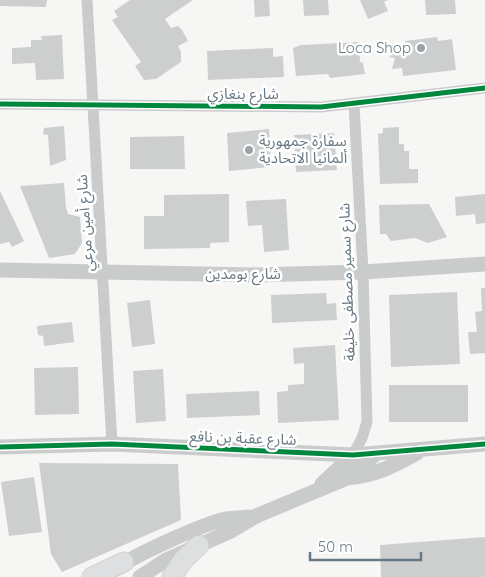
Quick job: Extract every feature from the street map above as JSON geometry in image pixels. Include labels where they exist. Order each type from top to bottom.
[{"type":"main road","points":[[172,577],[183,560],[199,545]]},
{"type":"main road","points":[[92,577],[124,562]]},
{"type":"street","name":"شارع أمين مرعي","points":[[87,0],[112,444]]},
{"type":"street","name":"شارع بنغازي","points":[[0,104],[321,107],[485,88]]},
{"type":"street","name":"شارع سمير مصطفى خليفة","points":[[353,455],[362,438],[367,422],[363,272],[354,104]]},
{"type":"street","name":"شارع بومدين","points":[[0,270],[256,275],[363,272],[485,264]]},
{"type":"street","name":"شارع عقبة بن نافع","points":[[0,447],[112,444],[353,455],[420,451],[485,444]]},
{"type":"street","points":[[140,577],[166,560],[256,516],[347,478],[370,476],[383,472],[420,451]]},
{"type":"street","points":[[347,478],[376,454]]},
{"type":"street","points":[[315,490],[353,455]]},
{"type":"street","points":[[108,577],[124,562],[224,519],[256,516]]},
{"type":"building","points":[[0,0],[47,0],[46,7],[0,6]]},
{"type":"building","points":[[130,0],[193,0],[165,19],[171,28],[178,26],[188,41],[178,46],[181,52],[181,62],[156,79],[144,80],[135,66],[141,62],[112,20],[118,17],[114,11]]},
{"type":"building","points":[[254,0],[269,0],[270,16],[255,17]]},
{"type":"building","points":[[303,0],[328,0],[329,15],[304,16]]},
{"type":"building","points":[[360,0],[388,0],[384,2],[388,11],[368,19]]},
{"type":"building","points":[[425,0],[455,0],[456,14],[426,15]]},
{"type":"building","points":[[62,35],[64,79],[36,80],[35,63],[12,64],[12,48],[31,47],[31,40],[42,40],[41,36]]},
{"type":"building","points":[[437,37],[438,41],[452,39],[456,70],[403,76],[402,68],[392,69],[395,58],[390,57],[389,46],[405,44],[405,41]]},
{"type":"building","points":[[359,42],[360,62],[363,63],[365,74],[330,78],[328,74],[296,76],[293,48],[301,45]]},
{"type":"building","points":[[273,48],[273,57],[283,56],[284,77],[208,80],[207,51]]},
{"type":"building","points":[[64,126],[66,160],[50,166],[48,135],[43,134],[44,128]]},
{"type":"building","points":[[399,127],[399,144],[404,144],[404,151],[409,151],[409,169],[418,169],[418,183],[380,184],[378,134],[383,133],[383,128]]},
{"type":"building","name":"سفارة جمهورية ألمانيا الاتحادية","points":[[269,129],[271,167],[229,171],[227,133]]},
{"type":"building","points":[[334,133],[337,170],[296,172],[294,135]]},
{"type":"building","points":[[184,136],[185,169],[130,169],[130,137]]},
{"type":"building","points":[[64,183],[68,214],[80,217],[82,243],[75,254],[49,258],[20,186]]},
{"type":"building","points":[[0,191],[24,241],[12,247],[9,242],[0,244]]},
{"type":"building","points":[[229,194],[229,242],[210,243],[210,248],[144,249],[144,216],[164,216],[164,195]]},
{"type":"building","points":[[485,194],[485,223],[476,224],[475,214],[456,216],[455,197]]},
{"type":"building","points":[[286,199],[289,250],[264,252],[262,225],[248,226],[246,201]]},
{"type":"building","points":[[429,204],[447,237],[428,243],[415,238],[391,241],[386,234],[380,234],[379,205]]},
{"type":"building","points":[[481,288],[485,288],[485,353],[470,354],[468,332],[477,332],[475,312],[482,311]]},
{"type":"building","points":[[457,292],[460,364],[391,367],[389,295]]},
{"type":"building","points":[[326,293],[327,304],[336,303],[337,320],[272,323],[271,295]]},
{"type":"building","points":[[150,300],[155,344],[132,347],[127,303]]},
{"type":"building","points":[[72,322],[74,342],[44,346],[43,336],[38,335],[37,326]]},
{"type":"building","points":[[335,345],[339,420],[278,423],[277,392],[288,391],[288,385],[304,384],[304,363],[294,364],[293,348]]},
{"type":"building","points":[[78,367],[79,414],[35,415],[34,368]]},
{"type":"building","points":[[163,369],[166,421],[136,423],[133,371]]},
{"type":"building","points":[[389,385],[468,385],[468,422],[389,422]]},
{"type":"building","points":[[259,391],[260,415],[187,418],[186,394]]},
{"type":"building","points":[[39,463],[178,464],[181,520],[62,572],[51,554]]},
{"type":"building","points":[[34,477],[42,532],[9,536],[1,482]]},
{"type":"building","points":[[485,537],[485,577],[381,577],[380,545]]},
{"type":"cycle path","points":[[0,104],[321,107],[485,88]]},
{"type":"cycle path","points":[[0,447],[112,444],[353,455],[485,444]]},
{"type":"place","name":"Loca Shop","points":[[421,48]]},
{"type":"place","name":"سفارة جمهورية ألمانيا الاتحادية","points":[[249,150]]}]
